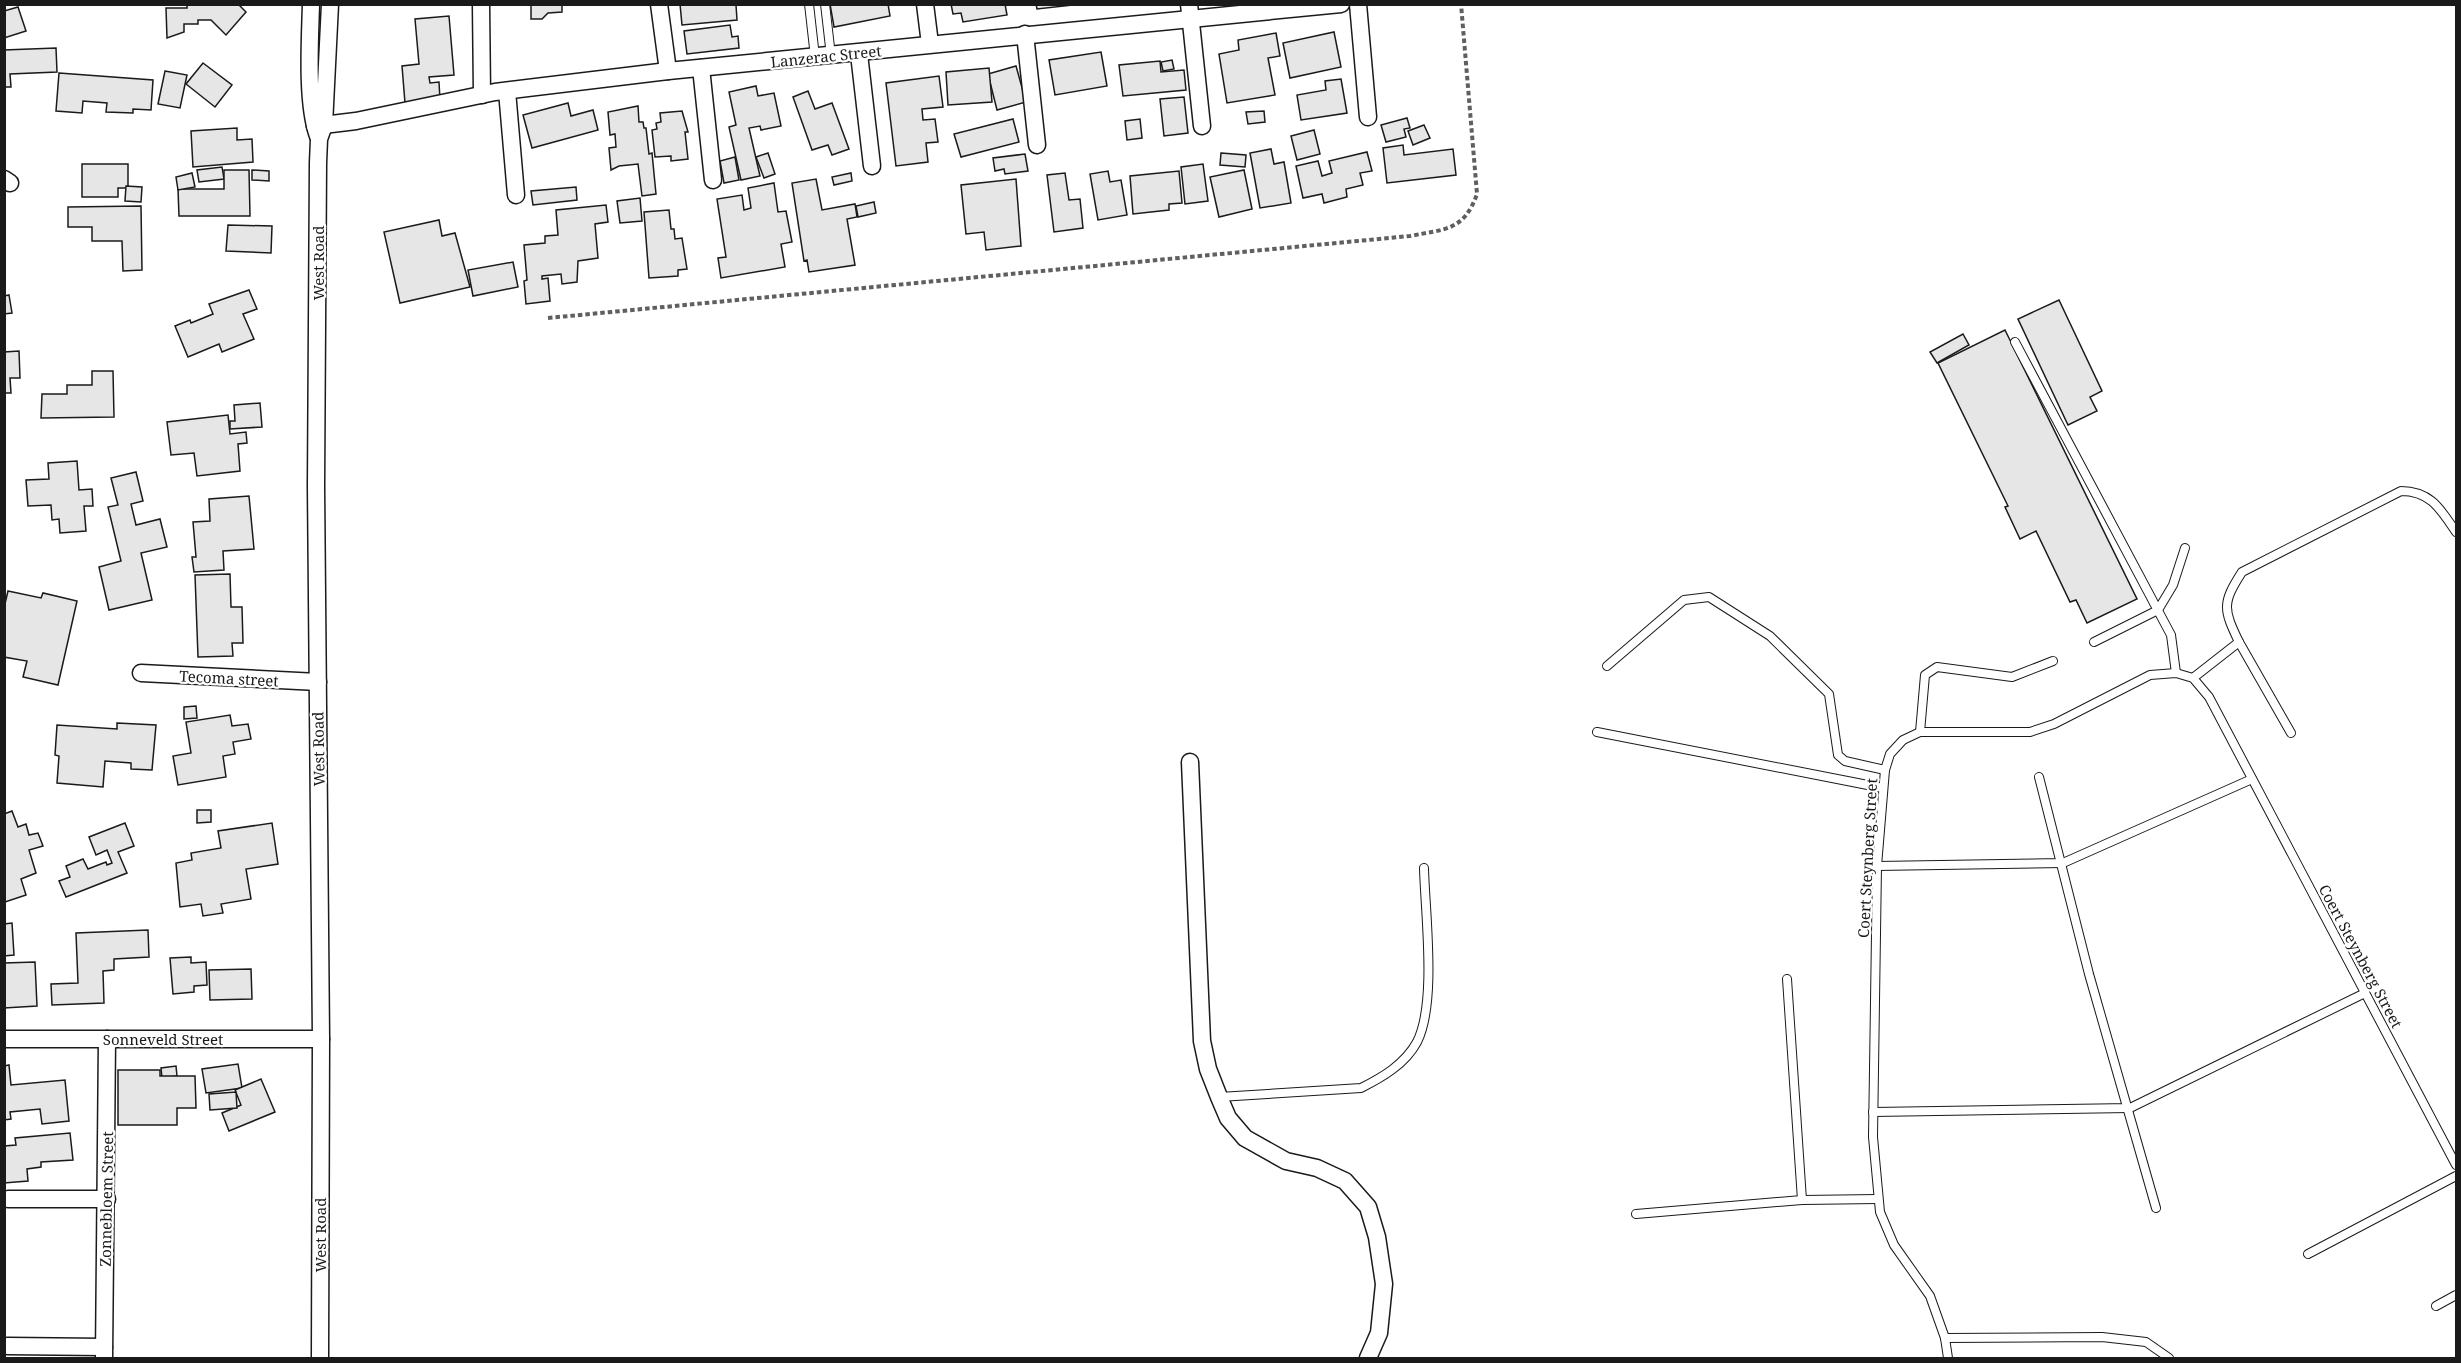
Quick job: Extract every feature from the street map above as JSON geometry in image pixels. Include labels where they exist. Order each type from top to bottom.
[{"type":"street","name":"West Road","points":[[311,4],[319,130],[320,1359]]},
{"type":"street","name":"West Road","points":[[319,130],[330,4]]},
{"type":"street","points":[[481,4],[482,95]]},
{"type":"street","points":[[659,4],[668,71]]},
{"type":"street","points":[[925,4],[930,44]]},
{"type":"street","name":"Lanzerac Street","points":[[319,130],[482,95],[668,71],[859,54],[1190,12],[1341,4]]},
{"type":"street","points":[[1358,4],[1368,117]]},
{"type":"street","points":[[1190,12],[1202,126]]},
{"type":"street","points":[[1025,34],[1037,145]]},
{"type":"street","points":[[859,54],[872,166]]},
{"type":"street","points":[[701,68],[713,180]]},
{"type":"street","points":[[507,91],[516,195]]},
{"type":"street","name":"Tecoma street","points":[[141,673],[318,682]]},
{"type":"street","points":[[1190,762],[1202,1041],[1208,1069],[1228,1118],[1245,1138],[1286,1161],[1317,1168],[1345,1181],[1368,1207],[1377,1237],[1384,1284],[1379,1333],[1368,1359]]},
{"type":"street","name":"Sonneveld Street","points":[[4,1039],[321,1039]]},
{"type":"street","name":"Zonnebloem Street","points":[[104,1353],[107,1199],[106,1039]]},
{"type":"street","points":[[8,1199],[107,1199]]},
{"type":"street","points":[[7,1346],[104,1353]]},
{"type":"lane","points":[[808,4],[823,57]]},
{"type":"lane","points":[[823,57],[825,4]]},
{"type":"lane","points":[[2015,342],[2171,635],[2176,673]]},
{"type":"lane","points":[[2291,732],[2226,615],[2227,596],[2242,572],[2401,491],[2415,491],[2433,500],[2457,532]]},
{"type":"lane","points":[[2094,642],[2158,610],[2173,585],[2185,548]]},
{"type":"lane","points":[[1607,666],[1684,600],[1709,597],[1770,636],[1829,694],[1838,754],[1845,762],[1885,770]]},
{"type":"lane","points":[[2053,661],[2012,677],[1937,667],[1925,675],[1920,732],[2030,732],[2055,724],[2150,675],[2176,673],[2193,678],[2240,642]]},
{"type":"lane","name":"Coert Steynberg Street","points":[[2193,678],[2210,697],[2457,1165]]},
{"type":"lane","points":[[1597,732],[1883,788]]},
{"type":"lane","name":"Coert Steynberg Street","points":[[1920,732],[1903,740],[1890,754],[1885,770],[1877,866],[1873,1112],[1880,1212],[1894,1245],[1930,1296],[1945,1338],[1948,1359]]},
{"type":"lane","points":[[2039,777],[2063,862],[2089,974],[2130,1108],[2156,1208]]},
{"type":"lane","points":[[1877,866],[2063,862],[2252,779]]},
{"type":"lane","points":[[1219,1097],[1361,1088],[1399,1065],[1417,1042],[1425,1018],[1427,980],[1424,868]]},
{"type":"lane","points":[[1787,979],[1802,1200]]},
{"type":"lane","points":[[1873,1112],[2130,1108],[2365,993]]},
{"type":"lane","points":[[2308,1254],[2457,1176]]},
{"type":"lane","points":[[1636,1214],[1802,1200],[1878,1199]]},
{"type":"lane","points":[[2436,1306],[2457,1295]]},
{"type":"lane","points":[[1945,1338],[2102,1338],[2146,1342],[2169,1359]]},
{"type":"path","points":[[548,318],[1410,236],[1450,228],[1464,220],[1477,194],[1461,4]]},
{"type":"building","points":[[187,4],[238,4],[246,12],[226,35],[211,20],[198,20],[198,24],[184,24],[184,32],[167,38],[166,8],[187,8]]},
{"type":"building","points":[[531,4],[562,4],[562,12],[548,13],[542,19],[531,19]]},
{"type":"building","points":[[680,4],[736,5],[737,20],[682,25]]},
{"type":"building","points":[[830,4],[888,4],[890,16],[834,27]]},
{"type":"building","points":[[951,4],[1005,4],[1007,15],[963,22],[961,13],[953,14]]},
{"type":"building","points":[[1036,4],[1082,4],[1037,9]]},
{"type":"building","points":[[18,7],[26,31],[4,38],[4,11]]},
{"type":"building","points":[[449,16],[454,75],[429,77],[430,83],[439,82],[440,100],[405,103],[402,66],[419,64],[415,19]]},
{"type":"building","points":[[730,25],[732,37],[738,36],[739,48],[687,54],[684,31]]},
{"type":"building","points":[[1334,32],[1341,67],[1290,78],[1283,43]]},
{"type":"building","points":[[1276,33],[1280,56],[1268,58],[1275,95],[1227,103],[1219,54],[1239,50],[1238,40]]},
{"type":"building","points":[[56,48],[57,72],[10,74],[11,87],[4,87],[4,50]]},
{"type":"building","points":[[1101,52],[1107,86],[1055,95],[1049,60]]},
{"type":"building","points":[[1172,60],[1174,69],[1163,71],[1161,62]]},
{"type":"building","points":[[1160,61],[1161,72],[1184,70],[1186,90],[1123,96],[1119,65]]},
{"type":"building","points":[[203,63],[232,85],[215,107],[186,84]]},
{"type":"building","points":[[1016,66],[1026,102],[997,110],[988,74]]},
{"type":"building","points":[[989,68],[992,102],[948,105],[946,72]]},
{"type":"building","points":[[165,71],[187,75],[180,108],[158,104]]},
{"type":"building","points":[[59,73],[153,80],[151,110],[133,109],[133,113],[106,112],[107,103],[83,101],[82,113],[56,111]]},
{"type":"building","points":[[939,76],[943,107],[922,109],[923,120],[935,119],[938,142],[926,143],[928,162],[896,166],[886,83]]},
{"type":"building","points":[[1341,79],[1347,113],[1301,120],[1297,95],[1326,90],[1325,81]]},
{"type":"building","points":[[756,86],[758,96],[774,93],[781,126],[761,130],[760,126],[749,128],[760,176],[741,180],[729,127],[736,125],[729,92]]},
{"type":"building","points":[[808,91],[815,109],[832,103],[849,149],[832,155],[828,145],[812,150],[793,97]]},
{"type":"building","points":[[1184,97],[1188,133],[1164,136],[1160,99]]},
{"type":"building","points":[[568,103],[571,116],[593,110],[598,130],[532,148],[523,115]]},
{"type":"building","points":[[638,106],[639,122],[643,122],[646,128],[649,154],[652,153],[656,194],[642,196],[638,164],[619,166],[611,170],[609,148],[616,147],[615,134],[610,135],[608,112]]},
{"type":"building","points":[[682,111],[688,132],[685,132],[688,159],[671,161],[671,156],[655,157],[652,130],[657,129],[656,123],[661,122],[660,113]]},
{"type":"building","points":[[1264,111],[1265,122],[1248,124],[1246,112]]},
{"type":"building","points":[[1407,118],[1410,128],[1404,129],[1406,137],[1386,142],[1381,125]]},
{"type":"building","points":[[1013,119],[1019,142],[961,157],[954,134]]},
{"type":"building","points":[[1140,119],[1142,138],[1127,140],[1125,121]]},
{"type":"building","points":[[1424,125],[1430,138],[1413,145],[1408,131]]},
{"type":"building","points":[[237,128],[237,140],[252,139],[253,162],[193,167],[191,131]]},
{"type":"building","points":[[1314,130],[1320,154],[1297,160],[1291,136]]},
{"type":"building","points":[[1403,145],[1404,155],[1453,149],[1456,175],[1387,183],[1383,148]]},
{"type":"building","points":[[1271,149],[1274,164],[1284,162],[1291,203],[1260,208],[1250,153]]},
{"type":"building","points":[[1367,152],[1372,171],[1360,173],[1363,185],[1346,189],[1347,197],[1324,203],[1322,194],[1303,198],[1296,166],[1318,161],[1322,176],[1332,173],[1329,161]]},
{"type":"building","points":[[768,153],[775,174],[764,178],[756,157]]},
{"type":"building","points":[[1221,153],[1246,155],[1245,167],[1220,165]]},
{"type":"building","points":[[1025,154],[1028,171],[1005,174],[1004,169],[995,171],[993,158]]},
{"type":"building","points":[[735,157],[739,180],[724,183],[720,161]]},
{"type":"building","points":[[82,164],[128,164],[128,188],[118,188],[118,197],[82,197]]},
{"type":"building","points":[[1203,164],[1208,201],[1185,204],[1181,167]]},
{"type":"building","points":[[222,167],[224,179],[199,182],[197,170]]},
{"type":"building","points":[[224,170],[249,170],[250,216],[179,216],[178,189],[224,189]]},
{"type":"building","points":[[252,170],[269,171],[269,181],[252,180]]},
{"type":"building","points":[[1244,170],[1252,209],[1219,217],[1210,177]]},
{"type":"building","points":[[1108,171],[1110,182],[1121,180],[1127,215],[1098,220],[1090,174]]},
{"type":"building","points":[[1179,171],[1182,203],[1169,204],[1169,210],[1133,214],[1130,176]]},
{"type":"building","points":[[192,173],[195,187],[178,190],[176,177]]},
{"type":"building","points":[[851,173],[852,181],[834,185],[832,177]]},
{"type":"building","points":[[1065,173],[1069,200],[1080,199],[1083,228],[1054,232],[1047,175]]},
{"type":"building","points":[[816,179],[822,210],[855,204],[857,217],[847,219],[855,265],[809,272],[807,260],[804,261],[792,183]]},
{"type":"building","points":[[1016,179],[1021,246],[986,250],[984,232],[966,234],[961,185]]},
{"type":"building","points":[[774,183],[778,212],[786,211],[792,242],[781,244],[785,267],[721,278],[718,258],[726,257],[717,199],[742,195],[744,210],[751,208],[748,188]]},
{"type":"building","points":[[126,186],[142,187],[141,202],[125,201]]},
{"type":"building","points":[[576,187],[577,200],[533,205],[531,191]]},
{"type":"building","points":[[640,198],[642,221],[620,223],[617,201]]},
{"type":"building","points":[[874,202],[876,213],[858,217],[856,206]]},
{"type":"building","points":[[606,205],[608,222],[595,224],[598,258],[578,261],[577,282],[562,284],[561,274],[542,276],[542,279],[548,278],[550,301],[526,304],[524,281],[527,280],[524,245],[545,243],[545,236],[558,235],[556,210]]},
{"type":"building","points":[[141,206],[142,270],[123,271],[122,241],[92,241],[92,227],[68,227],[68,207]]},
{"type":"building","points":[[669,210],[671,229],[674,229],[675,239],[682,238],[687,269],[678,270],[678,276],[649,278],[644,212]]},
{"type":"building","points":[[439,220],[442,236],[455,233],[470,287],[400,303],[384,232]]},
{"type":"building","points":[[228,225],[272,226],[271,253],[226,251]]},
{"type":"building","points":[[513,262],[518,287],[473,296],[468,270]]},
{"type":"building","points":[[249,290],[257,309],[243,314],[254,339],[222,352],[219,344],[188,357],[175,326],[190,320],[191,323],[213,314],[209,304]]},
{"type":"building","points":[[9,295],[12,313],[4,314],[4,296]]},
{"type":"building","points":[[2059,300],[2102,391],[2090,397],[2097,411],[2068,425],[2018,319]]},
{"type":"building","points":[[2005,330],[2137,599],[2087,623],[2076,600],[2070,602],[2036,531],[2020,539],[2005,507],[2008,506],[1938,363]]},
{"type":"building","points":[[1963,334],[1969,345],[1937,363],[1930,352]]},
{"type":"building","points":[[19,351],[20,378],[10,378],[11,393],[4,393],[4,352]]},
{"type":"building","points":[[92,371],[113,371],[114,417],[41,418],[42,394],[67,394],[67,385],[92,385]]},
{"type":"building","points":[[260,403],[262,427],[230,429],[230,421],[235,421],[234,405]]},
{"type":"building","points":[[228,415],[230,434],[246,432],[247,443],[238,444],[240,471],[197,476],[194,453],[171,455],[167,422]]},
{"type":"building","points":[[77,461],[79,490],[92,489],[93,506],[84,506],[86,531],[60,533],[59,519],[52,520],[51,505],[28,506],[26,480],[49,479],[48,463]]},
{"type":"building","points":[[136,472],[143,501],[131,504],[136,525],[160,519],[167,547],[141,553],[152,600],[109,610],[99,567],[121,561],[108,507],[118,505],[111,478]]},
{"type":"building","points":[[249,496],[254,549],[223,551],[224,570],[194,572],[192,557],[196,557],[193,522],[210,521],[209,499]]},
{"type":"building","points":[[230,574],[231,607],[242,607],[243,643],[232,643],[233,656],[198,657],[195,575]]},
{"type":"building","points":[[8,591],[41,598],[43,593],[77,601],[58,685],[23,677],[27,661],[4,657],[4,608]]},
{"type":"building","points":[[196,706],[197,718],[184,719],[184,707]]},
{"type":"building","points":[[230,715],[232,726],[248,724],[251,739],[233,742],[235,754],[223,756],[226,777],[178,785],[173,756],[191,753],[186,722]]},
{"type":"building","points":[[117,723],[156,725],[152,770],[131,769],[131,763],[105,761],[103,787],[57,783],[59,756],[55,755],[57,725],[117,729]]},
{"type":"building","points":[[197,810],[211,810],[211,822],[197,823]]},
{"type":"building","points":[[12,811],[18,827],[26,824],[29,835],[38,833],[43,846],[29,850],[36,873],[21,879],[26,895],[5,902],[4,814]]},
{"type":"building","points":[[125,823],[134,846],[118,852],[127,873],[66,897],[59,881],[70,877],[66,866],[83,859],[88,869],[106,862],[107,865],[112,863],[107,850],[96,855],[89,837]]},
{"type":"building","points":[[272,823],[278,864],[246,869],[251,899],[221,904],[223,913],[203,916],[201,904],[180,907],[176,863],[192,860],[191,853],[221,848],[218,831]]},
{"type":"building","points":[[12,923],[14,955],[4,956],[4,924]]},
{"type":"building","points":[[148,930],[149,957],[114,959],[114,970],[103,971],[104,1003],[52,1005],[51,984],[78,983],[76,933]]},
{"type":"building","points":[[191,957],[191,963],[206,962],[207,985],[194,986],[194,992],[173,994],[170,958]]},
{"type":"building","points":[[35,962],[37,1006],[4,1008],[4,963]]},
{"type":"building","points":[[251,969],[252,999],[210,1000],[209,970]]},
{"type":"building","points":[[238,1064],[242,1088],[206,1093],[202,1069]]},
{"type":"building","points":[[9,1065],[11,1085],[65,1080],[69,1121],[42,1124],[40,1109],[10,1112],[11,1119],[4,1120],[4,1066]]},
{"type":"building","points":[[176,1066],[177,1076],[162,1078],[161,1068]]},
{"type":"building","points":[[118,1070],[160,1070],[160,1076],[195,1076],[196,1108],[177,1108],[177,1125],[118,1125]]},
{"type":"building","points":[[261,1079],[275,1112],[229,1131],[222,1113],[241,1105],[235,1090]]},
{"type":"building","points":[[236,1092],[237,1108],[210,1110],[209,1094]]},
{"type":"building","points":[[70,1133],[73,1160],[41,1162],[41,1167],[27,1169],[28,1181],[4,1183],[4,1146],[16,1145],[15,1138]]}]
